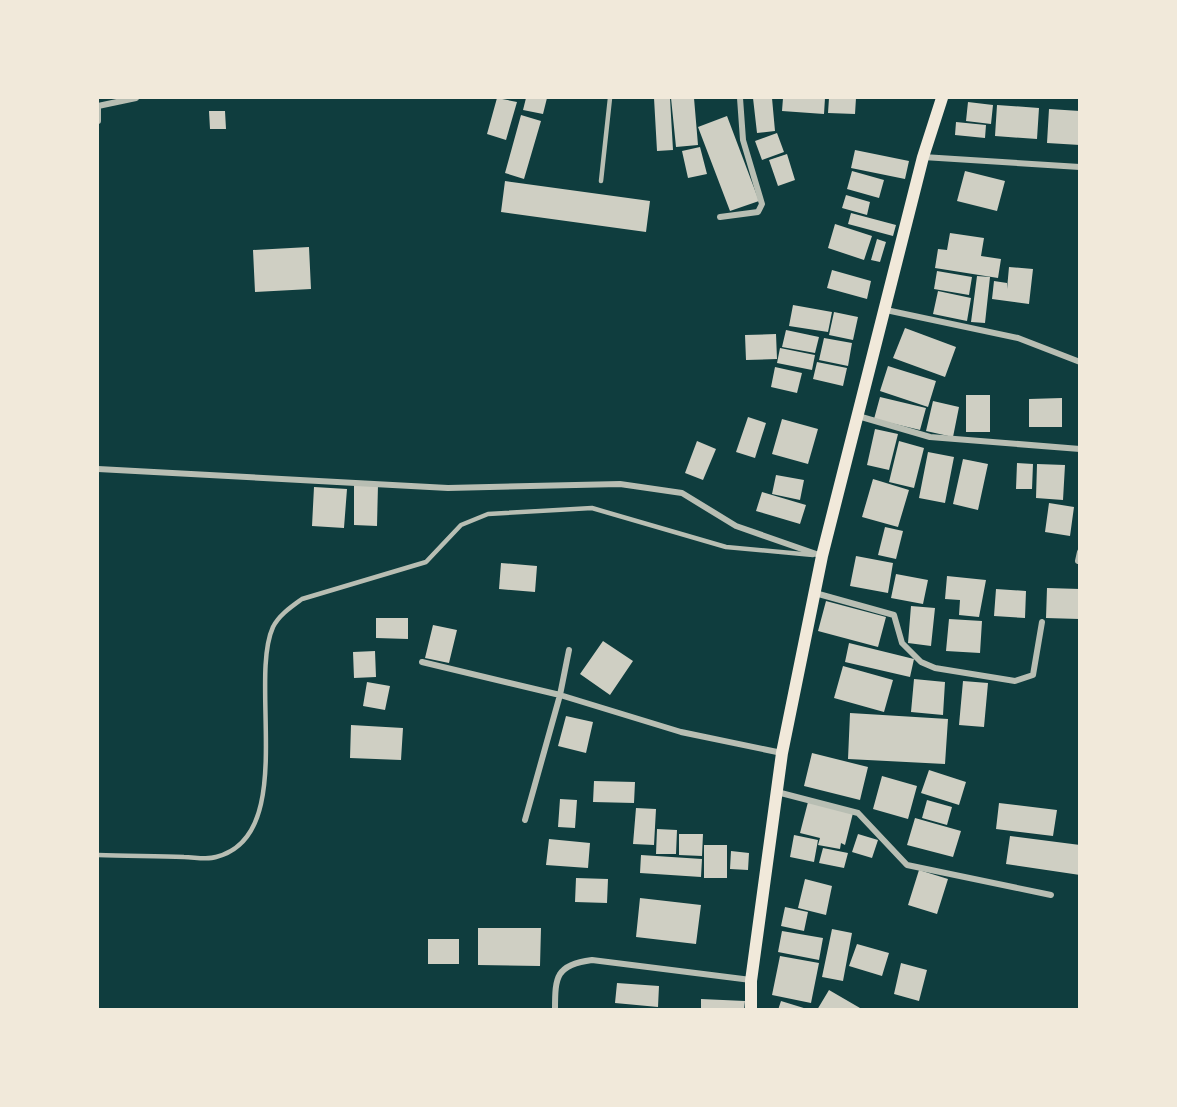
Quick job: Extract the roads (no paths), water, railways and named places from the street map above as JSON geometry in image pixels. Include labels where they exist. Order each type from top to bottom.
[{"type":"main road","points":[[752,1010],[751,981],[776,792],[814,593],[923,157],[942,98]]},
{"type":"street","points":[[98,121],[98,106],[136,98]]},
{"type":"street","points":[[720,217],[758,212],[762,204],[743,140],[740,98]]},
{"type":"street","points":[[923,157],[1080,167]]},
{"type":"street","points":[[886,310],[1018,338],[1080,362]]},
{"type":"street","points":[[858,416],[930,437],[1080,449]]},
{"type":"street","points":[[98,469],[448,488],[620,484],[682,493],[736,525],[822,556]]},
{"type":"street","points":[[1078,561],[1080,552]]},
{"type":"street","points":[[814,593],[894,615],[902,643],[921,662],[935,668],[1016,681],[1033,675],[1042,622]]},
{"type":"street","points":[[525,819],[560,695],[569,650]]},
{"type":"street","points":[[422,662],[560,695],[681,732],[782,753]]},
{"type":"street","points":[[776,792],[858,813],[907,865],[1051,895]]},
{"type":"street","points":[[555,1010],[555,984],[561,970],[574,963],[592,960],[751,981]]},
{"type":"lane","points":[[601,181],[610,98]]},
{"type":"lane","points":[[98,855],[215,858],[233,851],[249,836],[257,821],[266,763],[268,649],[273,627],[286,610],[302,599],[426,562],[461,525],[488,514],[592,508],[726,547],[822,556]]}]
